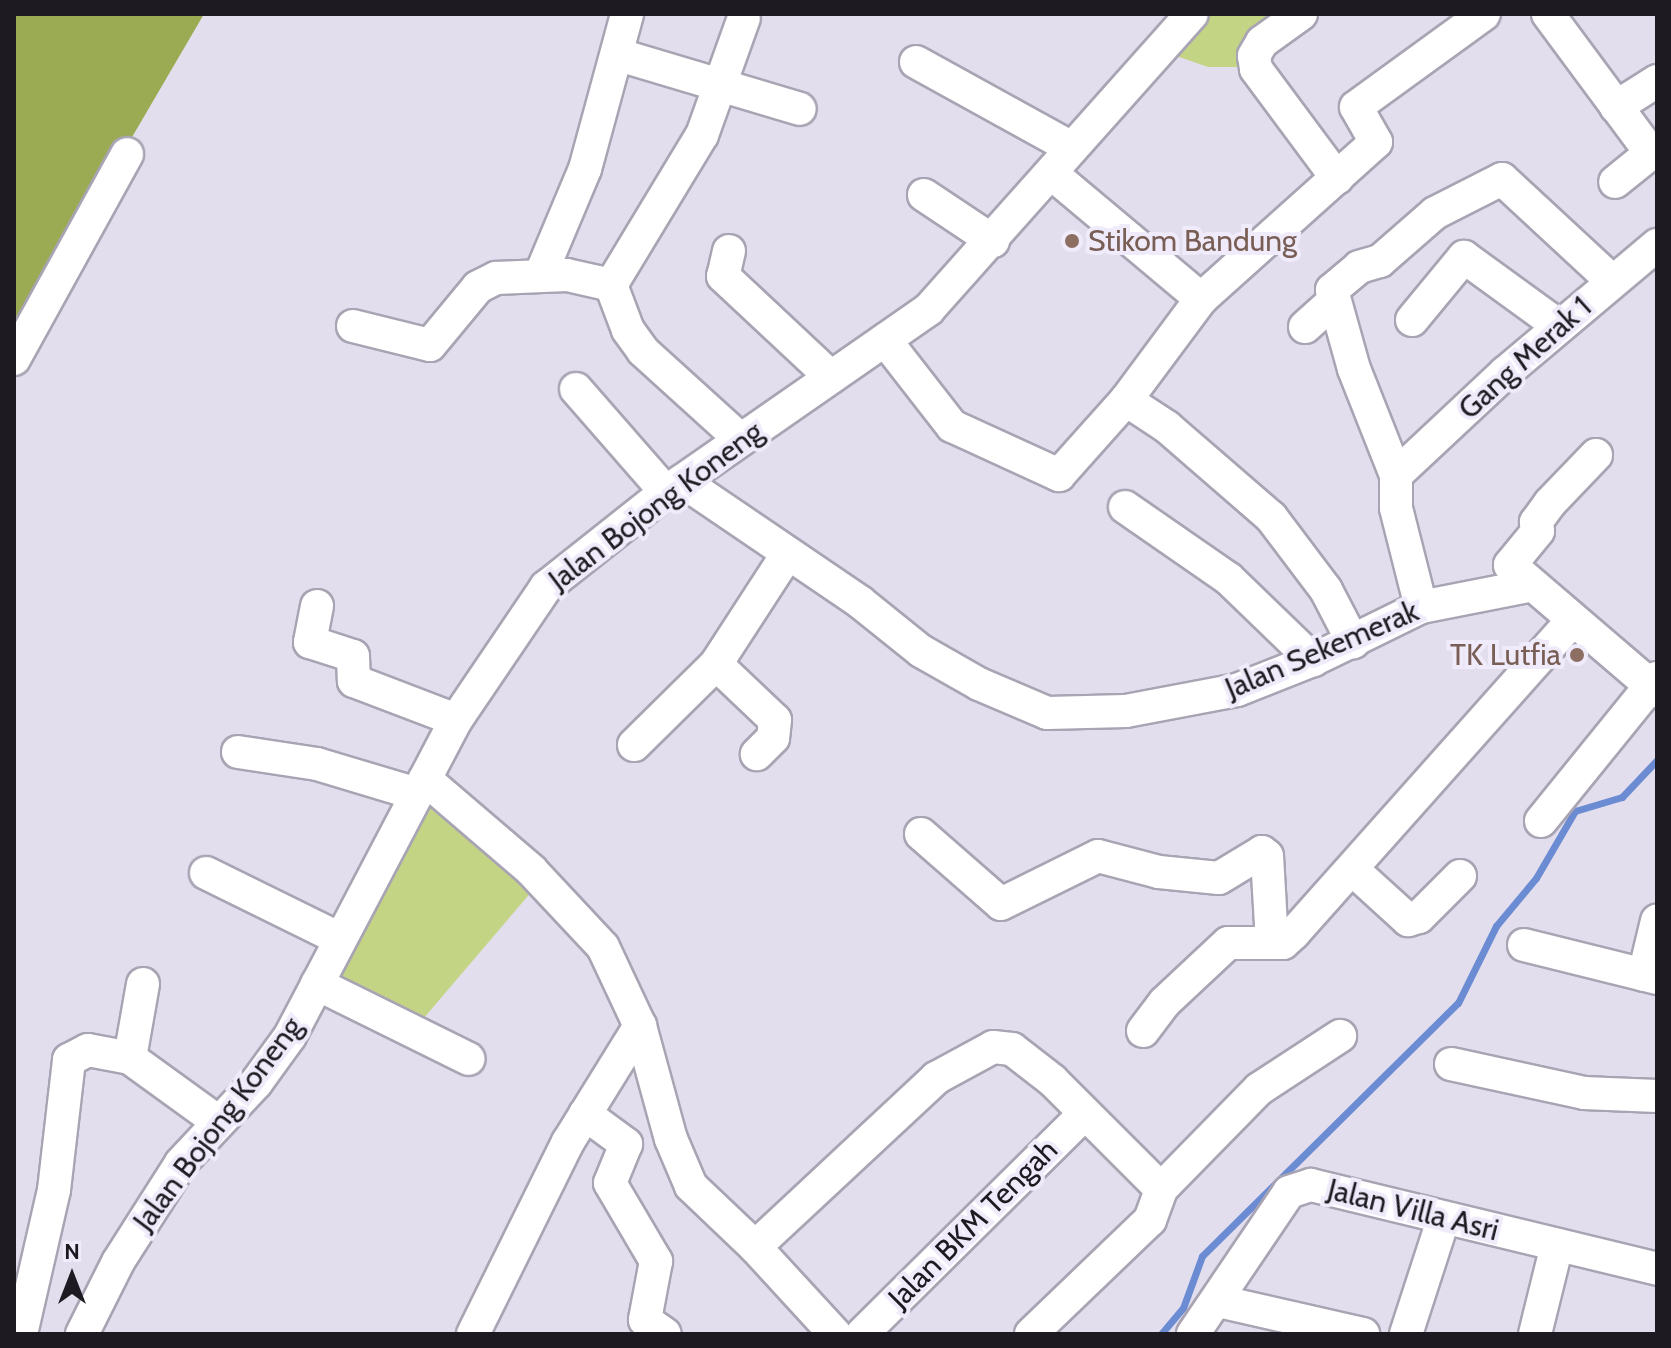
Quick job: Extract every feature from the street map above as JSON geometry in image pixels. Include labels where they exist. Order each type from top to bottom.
[{"type":"street","points":[[540,276],[585,169],[627,14]]},
{"type":"street","name":"Jalan Bojong Koneng","points":[[82,1334],[158,1196],[217,1121],[256,1083],[317,984],[456,720],[546,587],[674,486],[929,309],[993,241],[1192,14]]},
{"type":"street","points":[[1301,14],[1262,42],[1254,56],[1256,69],[1337,178]]},
{"type":"street","points":[[885,340],[952,426],[1050,473],[1062,473],[1126,400],[1201,299],[1376,142],[1356,107],[1484,14]]},
{"type":"street","points":[[1548,14],[1651,153],[1615,182]]},
{"type":"street","points":[[611,285],[702,135],[721,85],[740,15]]},
{"type":"street","points":[[629,58],[800,109]]},
{"type":"street","points":[[916,62],[1072,148]]},
{"type":"street","points":[[1616,107],[1657,81]]},
{"type":"street","points":[[14,359],[127,154]]},
{"type":"street","points":[[1051,173],[1201,299]]},
{"type":"street","points":[[1421,607],[1396,508],[1396,475],[1362,390],[1332,303],[1332,290],[1342,278],[1380,261],[1435,213],[1502,179],[1612,281]]},
{"type":"street","points":[[924,195],[993,241]]},
{"type":"street","name":"Gang Merak 1","points":[[1396,475],[1559,326],[1657,245]]},
{"type":"street","points":[[729,251],[723,276],[831,377]]},
{"type":"street","points":[[1412,320],[1464,257],[1559,326]]},
{"type":"street","points":[[353,326],[430,345],[485,282],[540,276],[587,276],[611,285],[628,330],[643,351],[740,439]]},
{"type":"street","points":[[1305,327],[1332,303]]},
{"type":"street","name":"Jalan Sekemerak","points":[[576,389],[674,486],[788,553],[921,651],[979,684],[1047,713],[1126,711],[1237,690],[1353,642],[1421,607],[1528,586]]},
{"type":"street","points":[[1126,400],[1167,427],[1262,507],[1326,590],[1353,642]]},
{"type":"street","points":[[1541,821],[1655,685],[1528,586],[1511,561],[1538,531],[1536,522],[1550,503],[1596,455]]},
{"type":"street","points":[[1125,507],[1229,579],[1313,660]]},
{"type":"street","points":[[634,745],[716,664],[788,553]]},
{"type":"street","points":[[317,606],[310,642],[353,656],[354,681],[456,720]]},
{"type":"street","points":[[1143,1031],[1171,996],[1228,943],[1283,943],[1294,933],[1573,620]]},
{"type":"street","points":[[716,664],[775,720],[773,738],[757,754]]},
{"type":"street","points":[[238,752],[317,764],[421,787],[473,817],[573,913],[603,947],[640,1026],[671,1139],[691,1186],[755,1247],[835,1334]]},
{"type":"street","points":[[921,834],[1001,904],[1098,856],[1159,872],[1219,878],[1262,852],[1267,856],[1272,942]]},
{"type":"street","points":[[1352,869],[1414,920],[1460,876]]},
{"type":"street","points":[[206,873],[340,939]]},
{"type":"street","points":[[1524,945],[1650,977],[1657,921]]},
{"type":"street","points":[[130,1058],[143,984]]},
{"type":"street","points":[[317,984],[469,1059]]},
{"type":"street","points":[[473,1334],[585,1114],[640,1026]]},
{"type":"street","points":[[1031,1334],[1150,1220],[1161,1189],[1259,1089],[1340,1036]]},
{"type":"street","points":[[755,1247],[936,1078],[993,1047],[1012,1049],[1052,1080],[1161,1189]]},
{"type":"street","points":[[21,1334],[54,1190],[69,1060],[78,1051],[88,1050],[130,1058],[217,1121]]},
{"type":"street","points":[[1451,1064],[1584,1093],[1657,1096]]},
{"type":"street","points":[[585,1114],[626,1144],[610,1183],[656,1261],[645,1320],[665,1334]]},
{"type":"street","name":"Jalan BKM Tengah","points":[[862,1334],[1084,1114]]},
{"type":"street","name":"Jalan Villa Asri","points":[[1193,1334],[1289,1192],[1299,1187],[1329,1188],[1443,1220],[1657,1269]]},
{"type":"street","points":[[1406,1334],[1443,1220]]},
{"type":"street","points":[[1535,1334],[1557,1245]]},
{"type":"street","points":[[1218,1301],[1363,1334]]},
{"type":"green space","points":[[14,14],[204,14],[14,339]]},
{"type":"green space","points":[[1199,14],[1272,14],[1245,67],[1208,67],[1165,52]]},
{"type":"green space","points":[[431,772],[533,890],[417,1026],[325,984]]},
{"type":"waterway","points":[[1161,1334],[1183,1308],[1202,1256],[1458,1003],[1496,926],[1536,878],[1575,811],[1622,797],[1657,760]]},
{"type":"place","name":"Stikom Bandung","points":[[1072,241]]},
{"type":"place","name":"TK Lutfia","points":[[1577,655]]}]
